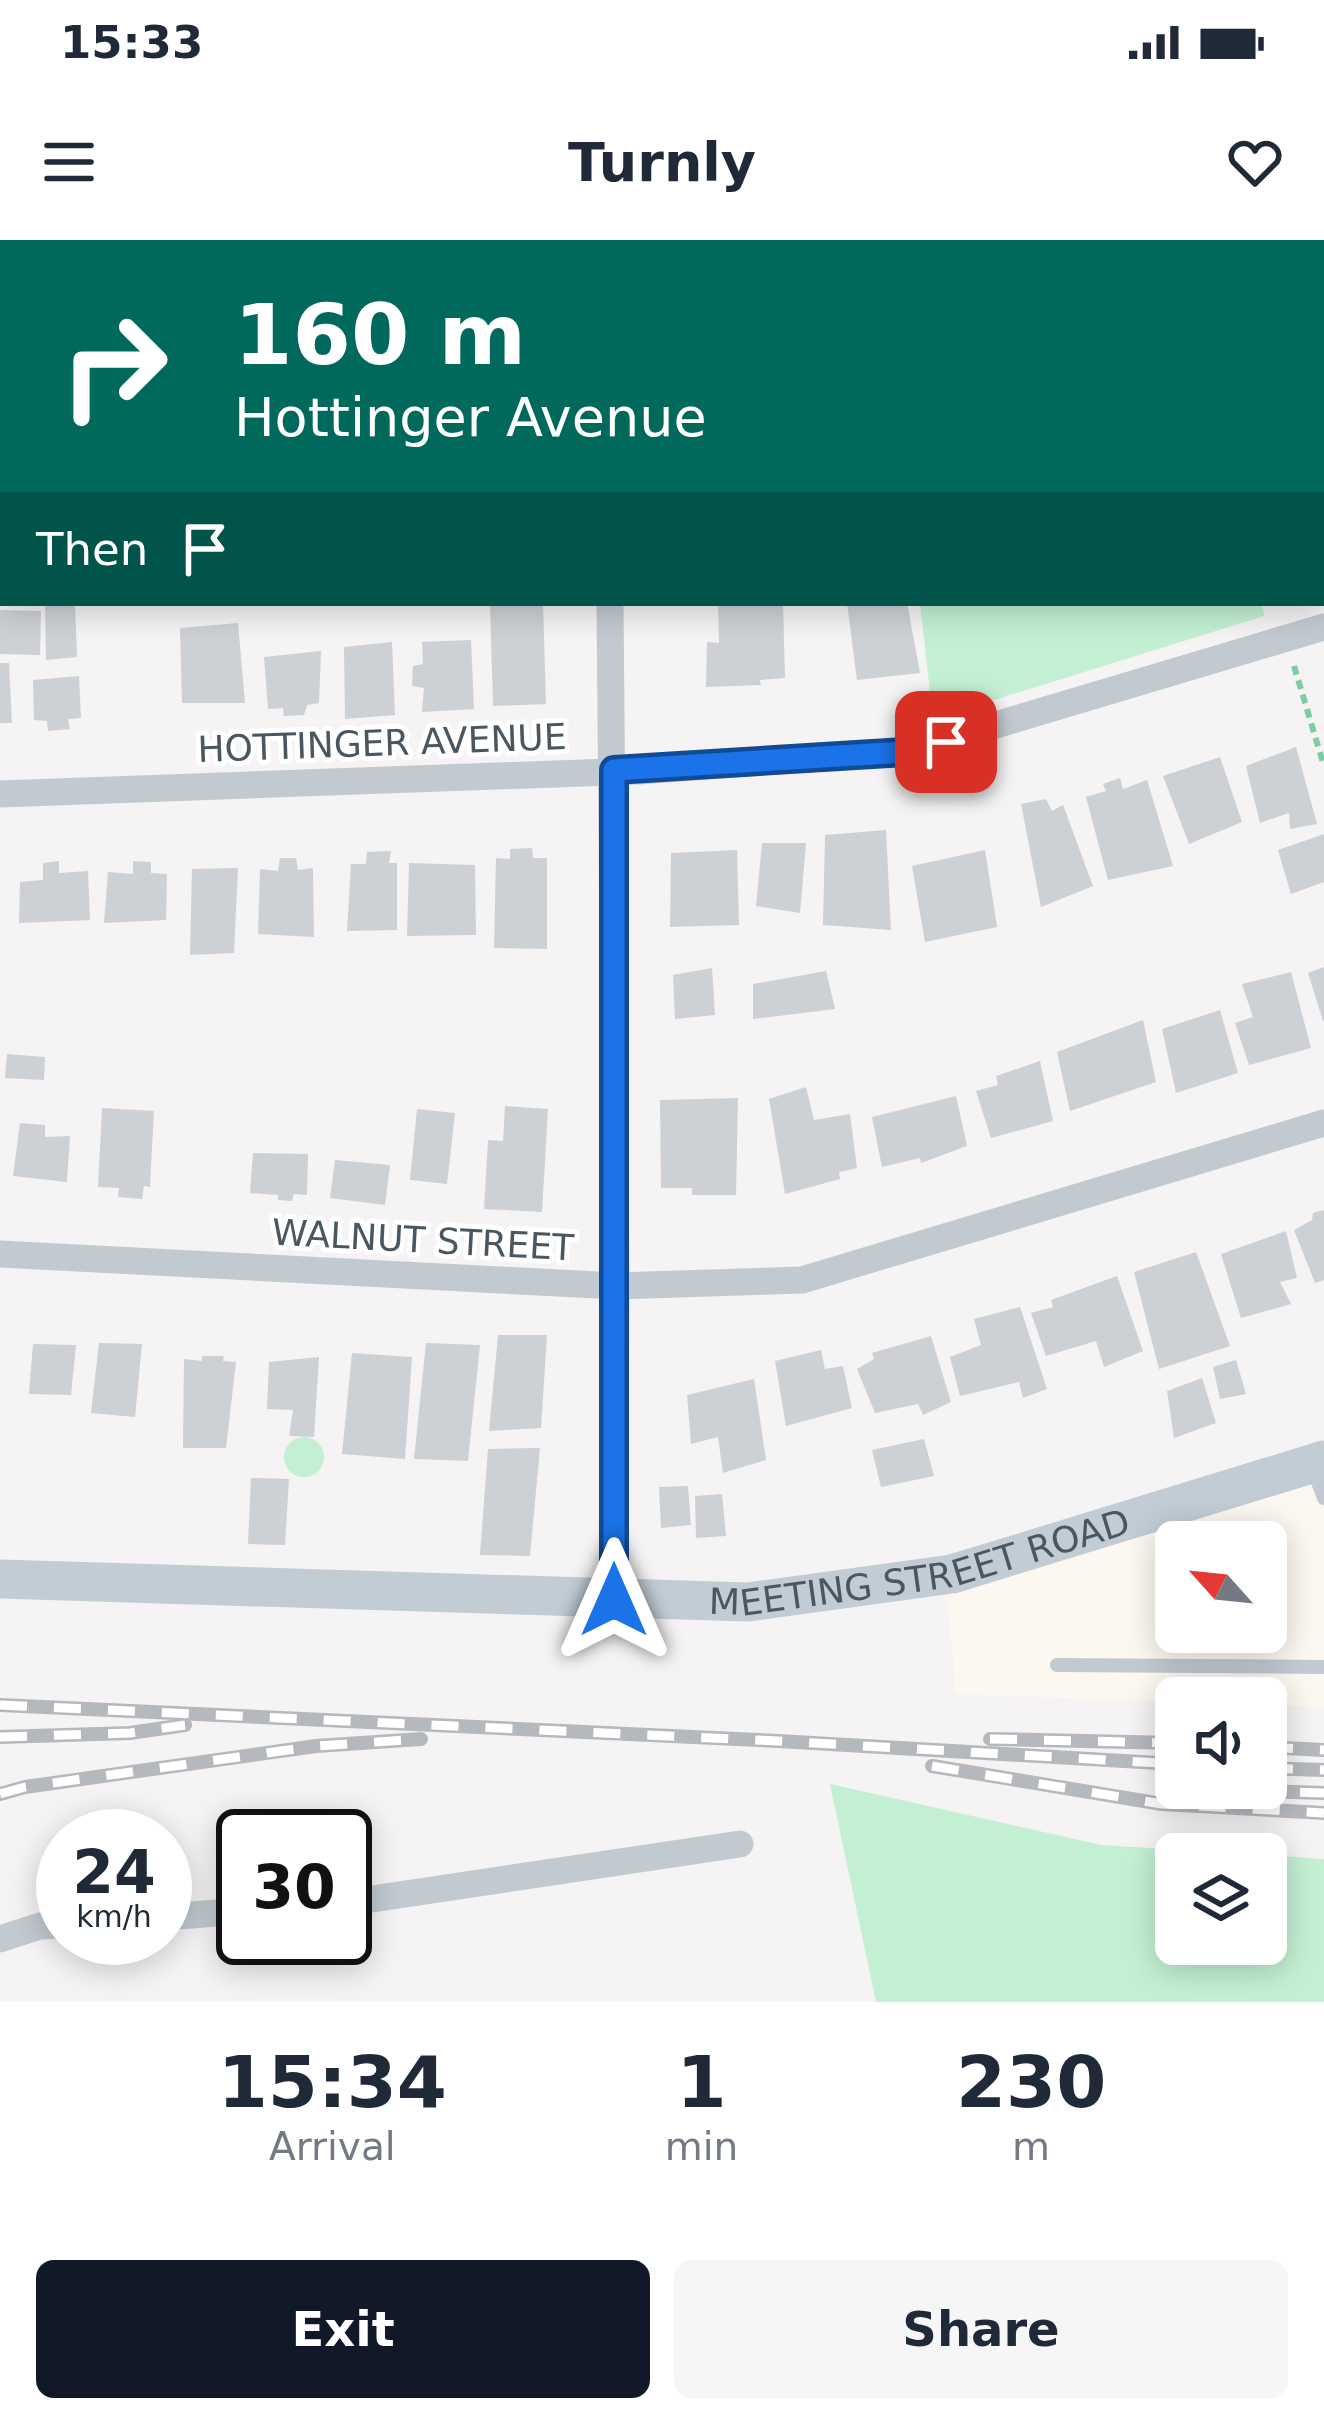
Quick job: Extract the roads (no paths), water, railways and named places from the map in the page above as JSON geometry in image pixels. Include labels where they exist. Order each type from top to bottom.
[{"type":"street","points":[[610,606],[614,1600]]},
{"type":"street","name":"HOTTINGER AVENUE","points":[[0,794],[614,770],[905,752],[1324,627]]},
{"type":"street","name":"WALNUT STREET","points":[[0,1254],[616,1286],[802,1280],[1324,1123]]},
{"type":"street","name":"MEETING STREET ROAD","points":[[0,1579],[748,1602],[952,1574],[1320,1474]]},
{"type":"street","points":[[372,1899],[740,1844]]},
{"type":"street","points":[[0,1939],[36,1927]]},
{"type":"lane","points":[[1057,1665],[1324,1667]]},
{"type":"railway","points":[[0,1705],[1155,1763]]},
{"type":"railway","points":[[0,1737],[130,1733],[185,1725]]},
{"type":"railway","points":[[0,1794],[316,1746],[421,1739]]},
{"type":"railway","points":[[990,1739],[1155,1743]]},
{"type":"railway","points":[[1287,1748],[1324,1750]]},
{"type":"railway","points":[[932,1766],[1162,1804],[1324,1813]]},
{"type":"railway","points":[[1287,1769],[1324,1770]]},
{"type":"railway","points":[[1287,1792],[1324,1793]]}]
